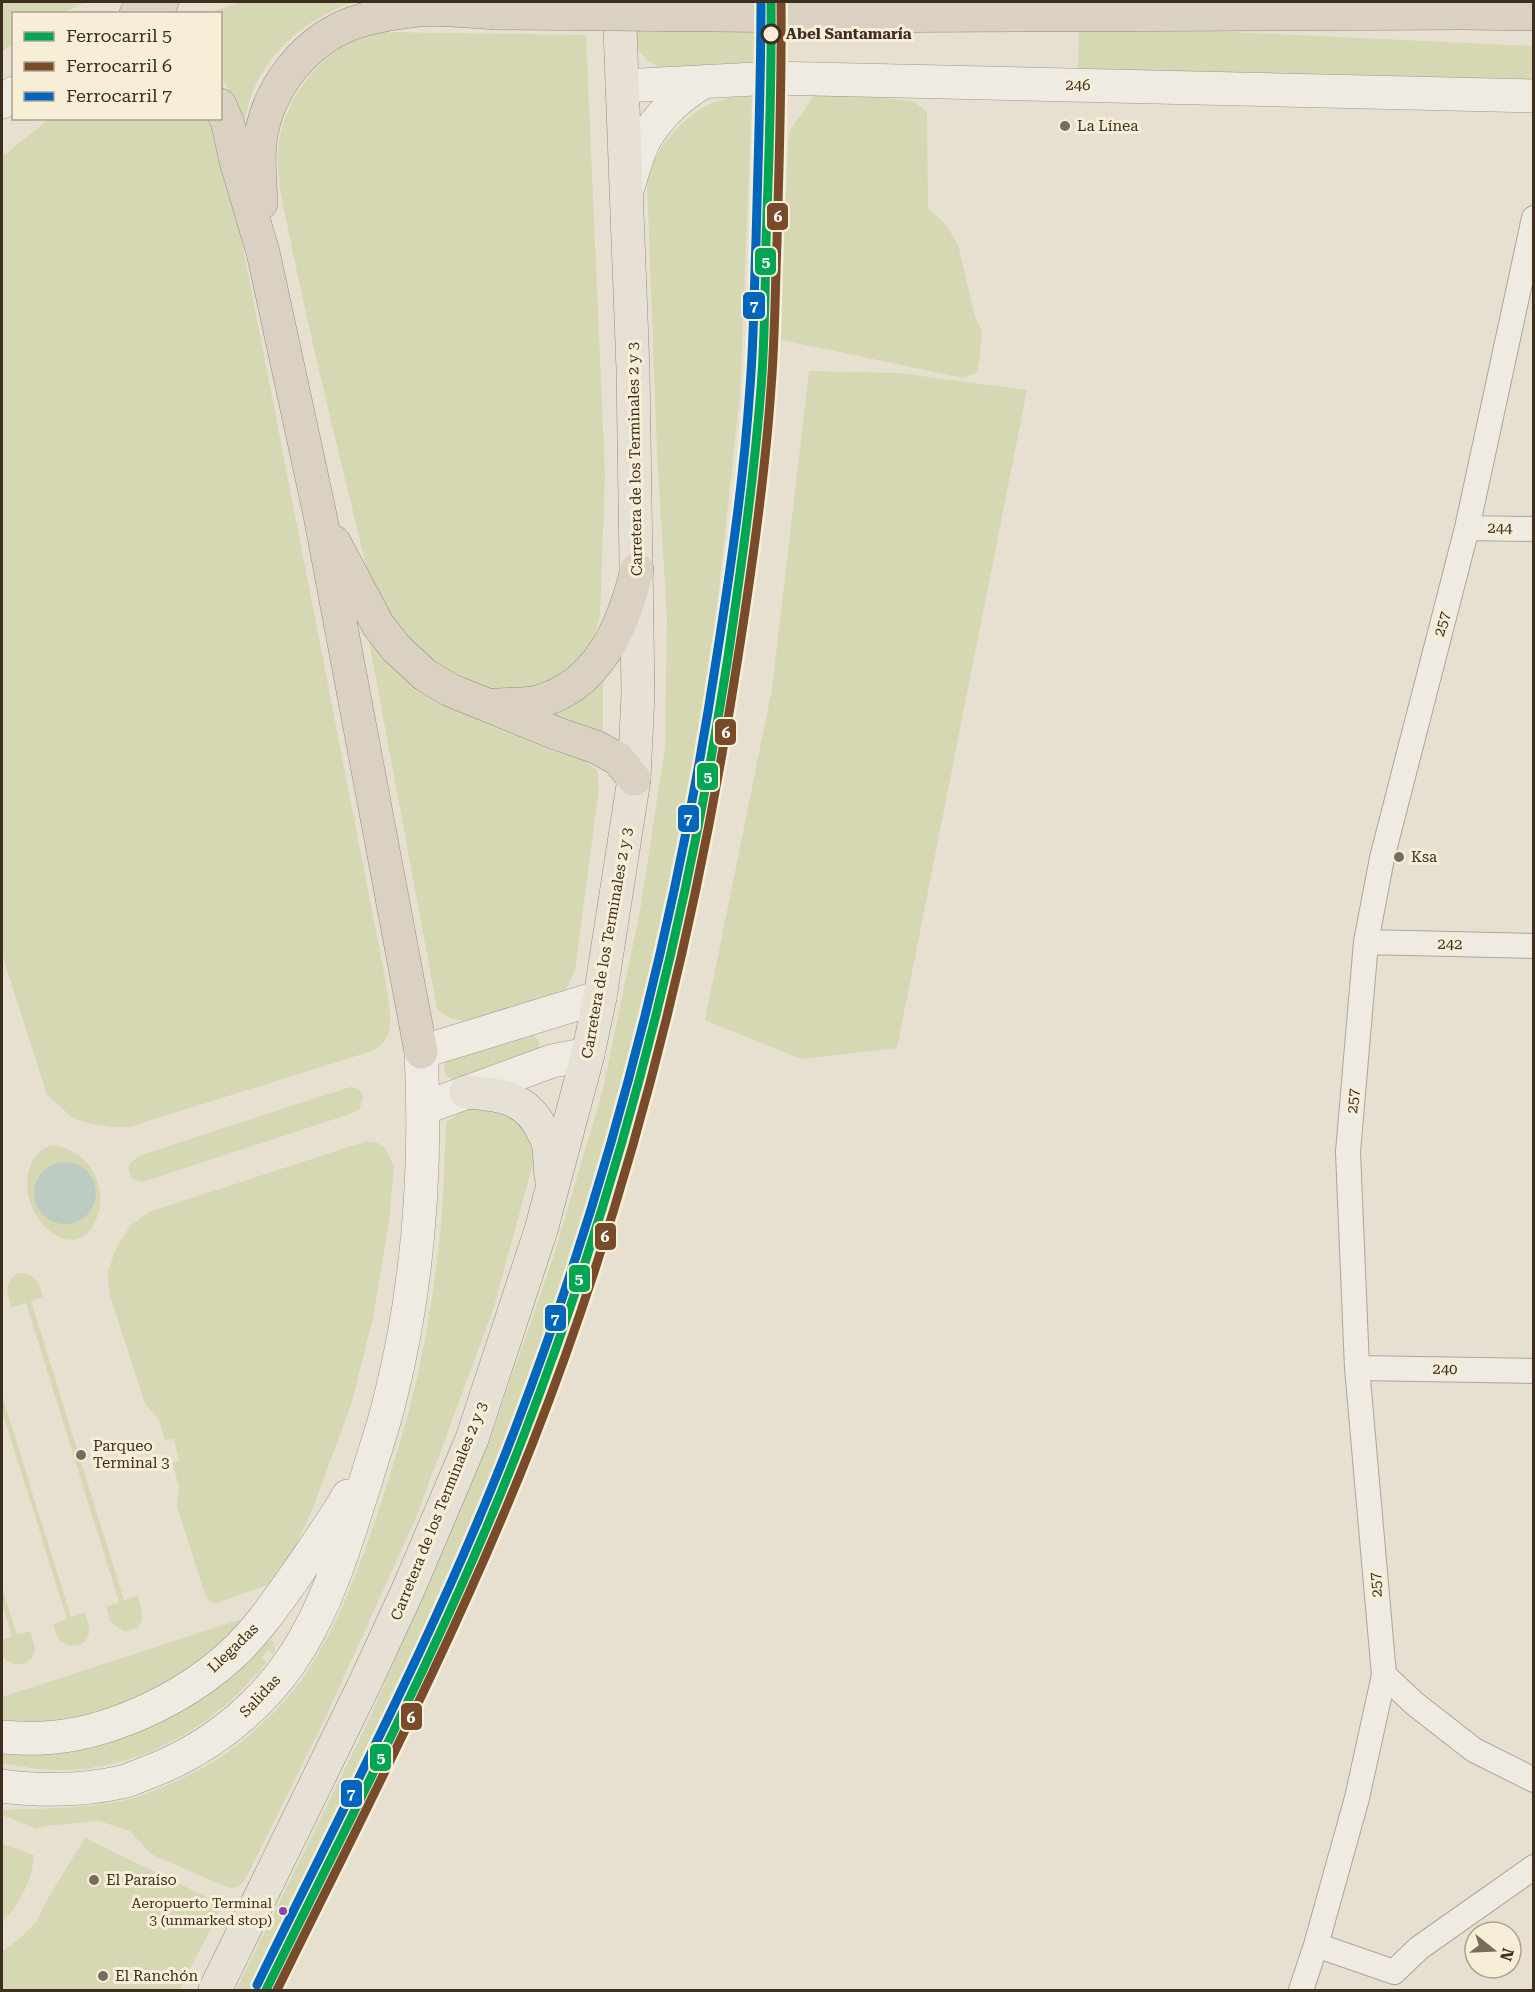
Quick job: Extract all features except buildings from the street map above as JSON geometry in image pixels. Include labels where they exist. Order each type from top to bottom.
[{"type":"highway","points":[[131,12],[146,2]]},
{"type":"highway","points":[[140,12],[162,2]]},
{"type":"highway","points":[[263,252],[259,166],[261,131],[270,104],[288,73],[313,45],[349,24],[381,16],[421,10],[497,13],[804,16],[1533,14]]},
{"type":"highway","points":[[222,110],[228,124],[236,161],[263,252],[320,515],[421,1052]]},
{"type":"highway","points":[[320,515],[378,625],[396,648],[425,675],[450,690],[596,747],[618,759],[634,779]]},
{"type":"highway","points":[[487,705],[541,701],[570,689],[585,676],[600,660],[619,627],[628,606],[638,570]]},
{"type":"main road","name":"Carretera de los Terminales 2 y 3","points":[[215,1990],[365,1683],[408,1590],[467,1450],[519,1300],[552,1192],[588,1054],[600,997],[634,779],[638,694],[638,570],[633,370],[619,2]]},
{"type":"main road","name":"246","points":[[622,86],[772,78],[1533,96]]},
{"type":"main road","points":[[626,192],[644,141],[657,122],[681,97],[704,82]]},
{"type":"main road","points":[[379,1439],[400,1354],[417,1249],[424,1108],[421,1052],[600,997]]},
{"type":"main road","points":[[424,1108],[552,1061],[588,1054]]},
{"type":"main road","points":[[466,1092],[500,1096],[529,1109],[549,1145],[552,1192]]},
{"type":"main road","name":"Llegadas","points":[[2,1737],[43,1738],[69,1735],[119,1722],[175,1695],[229,1657],[259,1625],[322,1537],[379,1439]]},
{"type":"main road","name":"Salidas","points":[[2,1786],[31,1790],[58,1790],[91,1788],[124,1782],[194,1752],[247,1712],[289,1665],[309,1632],[328,1592],[346,1543],[379,1439]]},
{"type":"street","name":"257","points":[[1301,1990],[1357,1798],[1384,1676],[1357,1368],[1348,1152],[1366,942],[1382,858],[1467,528],[1533,218]]},
{"type":"street","name":"244","points":[[1467,528],[1533,528]]},
{"type":"street","name":"242","points":[[1366,942],[1533,946]]},
{"type":"street","name":"240","points":[[1357,1368],[1533,1371]]},
{"type":"street","points":[[1384,1676],[1415,1704],[1474,1749],[1533,1780]]},
{"type":"street","points":[[1378,1990],[1419,1948],[1533,1867]]},
{"type":"street","points":[[1316,1945],[1394,1972]]},
{"type":"green space","points":[[2,2],[85,2],[65,12],[12,12],[12,44],[2,52]]},
{"type":"green space","points":[[240,2],[353,2],[315,20],[282,46],[258,80],[245,120],[222,80],[222,12],[212,12]]},
{"type":"green space","points":[[633,2],[779,2],[780,73],[676,71],[659,67],[649,62],[640,52],[634,38]]},
{"type":"green space","points":[[1079,25],[1533,46],[1533,84],[1078,73]]},
{"type":"green space","points":[[382,32],[586,35],[605,475],[600,616],[592,644],[567,675],[548,688],[501,695],[455,679],[412,643],[376,595],[366,566],[318,368],[292,248],[281,192],[278,149],[290,106],[307,79],[329,56],[342,47],[362,37]]},
{"type":"green space","points":[[849,94],[913,101],[927,112],[928,208],[947,226],[959,248],[974,313],[982,332],[976,373],[963,378],[778,339],[789,132],[814,96]]},
{"type":"green space","points":[[752,96],[740,394],[709,682],[684,837],[623,1100],[569,1267],[507,1443],[383,1730],[257,1990],[236,1990],[368,1722],[491,1436],[553,1258],[602,1093],[640,911],[665,748],[667,617],[657,453],[647,182],[652,164],[660,150],[693,114],[714,102]]},
{"type":"green space","points":[[48,120],[218,120],[390,1011],[388,1035],[383,1043],[372,1051],[129,1127],[110,1127],[84,1122],[72,1117],[47,1095],[2,954],[2,157]]},
{"type":"green space","points":[[809,371],[898,373],[1027,390],[897,1048],[801,1059],[705,1020],[772,689]]},
{"type":"green space","points":[[373,640],[466,714],[555,752],[583,760],[597,770],[599,788],[575,970],[566,990],[468,1021],[451,1018],[437,1008],[369,641]]},
{"type":"green space","points":[[603,679],[603,730],[595,737],[544,718]]},
{"type":"green space","points":[[532,1034],[538,1040],[540,1048],[454,1081],[445,1073],[446,1061]]},
{"type":"green space","points":[[350,1087],[359,1089],[363,1096],[360,1109],[353,1113],[143,1182],[130,1175],[129,1165],[138,1156]]},
{"type":"green space","points":[[484,1105],[516,1109],[536,1152],[493,1310],[415,1520],[322,1725],[245,1880],[238,1887],[229,1888],[151,1854],[130,1831],[99,1821],[44,1826],[37,1829],[2,1815],[2,1810],[77,1807],[122,1801],[146,1794],[203,1768],[249,1736],[263,1723],[289,1696],[313,1663],[353,1582],[398,1449],[415,1387],[437,1263],[442,1213],[446,1122],[461,1112]]},
{"type":"green space","points":[[367,1141],[378,1143],[385,1148],[394,1167],[389,1221],[373,1317],[351,1405],[314,1505],[286,1568],[276,1582],[217,1603],[211,1602],[205,1594],[177,1507],[179,1486],[172,1463],[179,1461],[174,1439],[165,1440],[158,1418],[145,1404],[109,1292],[108,1271],[117,1246],[130,1226],[149,1212]]},
{"type":"green space","points":[[52,1145],[65,1147],[76,1153],[93,1171],[98,1183],[100,1208],[96,1220],[86,1234],[74,1240],[61,1238],[48,1230],[30,1202],[27,1185],[31,1163],[38,1153]]},
{"type":"green space","points":[[19,1273],[33,1276],[40,1287],[43,1297],[31,1301],[124,1600],[138,1596],[142,1620],[137,1628],[131,1630],[123,1631],[110,1621],[106,1607],[119,1602],[26,1303],[11,1307],[8,1284]]},
{"type":"green space","points":[[2,1395],[71,1617],[85,1613],[89,1630],[88,1637],[78,1645],[64,1644],[60,1641],[53,1624],[67,1619],[2,1411]]},
{"type":"green space","points":[[2,1587],[17,1635],[30,1631],[34,1643],[33,1655],[26,1663],[10,1663],[2,1655],[2,1640],[12,1636],[2,1604]]},
{"type":"green space","points":[[239,1620],[241,1622],[204,1661],[136,1701],[67,1722],[2,1723],[2,1697]]},
{"type":"green space","points":[[265,1639],[273,1641],[275,1651],[273,1654],[268,1650],[262,1658],[267,1662],[247,1685],[200,1725],[174,1740],[118,1763],[88,1768],[50,1770],[2,1763],[2,1749],[64,1748]]},
{"type":"green space","points":[[85,1838],[223,1905],[179,1990],[2,1990],[2,1952],[37,1921],[48,1898]]},
{"type":"green space","points":[[2,1844],[34,1855],[31,1873],[24,1892],[2,1922]]},
{"type":"shaded area","points":[[65,1162],[87,1171],[96,1193],[87,1215],[65,1224],[43,1215],[34,1193],[43,1171]]},
{"type":"rail line","name":"7","points":[[257,1985],[425,1641],[487,1500],[550,1335],[611,1144],[637,1047],[661,950],[701,754],[741,488],[753,332],[761,2]]},
{"type":"rail line","name":"5","points":[[266,1990],[402,1714],[497,1504],[560,1338],[621,1147],[647,1050],[671,952],[711,756],[728,657],[751,489],[763,351],[771,2]]},
{"type":"rail line","name":"6","points":[[277,1990],[443,1650],[533,1442],[569,1347],[601,1251],[631,1153],[657,1055],[703,857],[738,657],[762,489],[774,333],[781,2]]},
{"type":"place","name":"Abel Santamaría","points":[[771,34]]},
{"type":"place","name":"La Línea","points":[[1065,126]]},
{"type":"place","name":"Ksa","points":[[1399,857]]},
{"type":"place","name":"Parqueo Terminal 3","points":[[81,1455]]},
{"type":"place","name":"El Paraíso","points":[[94,1880]]},
{"type":"place","name":"Aeropuerto Terminal 3 (unmarked stop)","points":[[283,1911]]},
{"type":"place","name":"El Ranchón","points":[[103,1976]]}]
